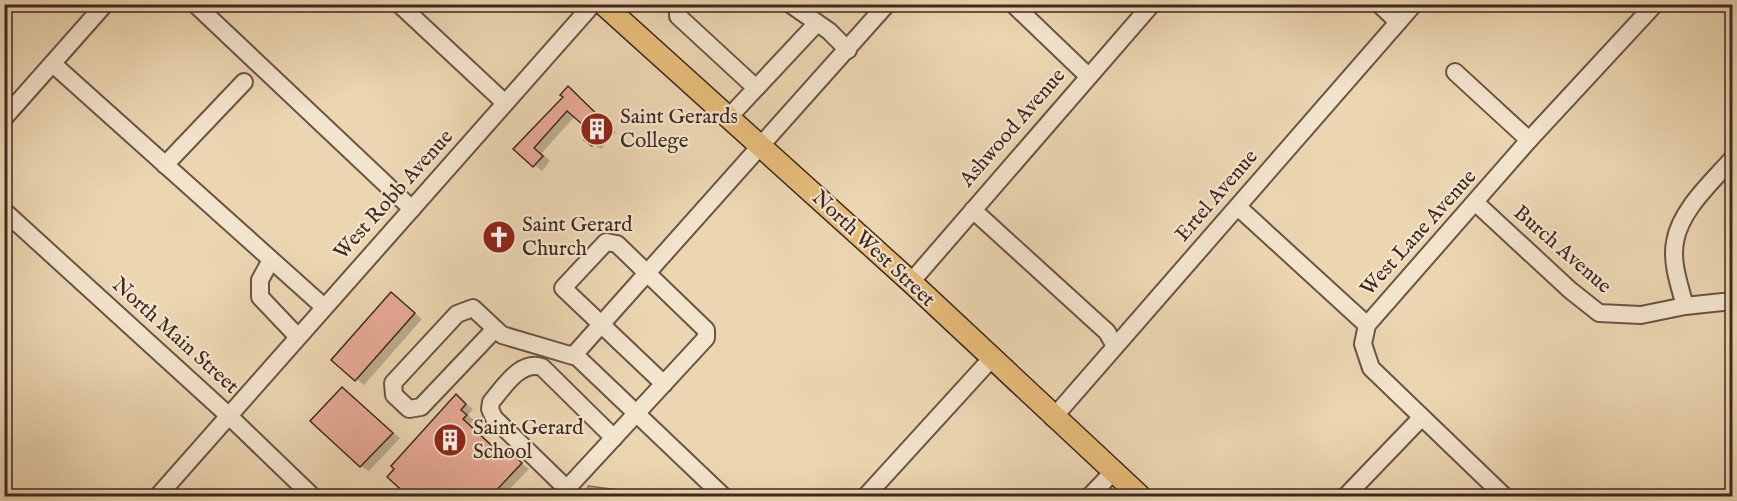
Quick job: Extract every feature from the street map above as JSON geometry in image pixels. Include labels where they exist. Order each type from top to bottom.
[{"type":"main road","name":"North West Street","points":[[603,4],[910,282],[1053,418],[1140,496]]},
{"type":"street","points":[[4,118],[105,4]]},
{"type":"street","points":[[195,4],[412,209]]},
{"type":"street","points":[[399,4],[505,103]]},
{"type":"street","name":"West Robb Avenue","points":[[160,496],[228,415],[593,4]]},
{"type":"street","points":[[678,4],[676,11],[678,16],[756,88]]},
{"type":"street","points":[[790,4],[817,23],[848,50]]},
{"type":"street","points":[[574,354],[762,147],[887,4]]},
{"type":"street","points":[[1014,4],[1088,76]]},
{"type":"street","name":"Ashwood Avenue","points":[[910,282],[1152,4]]},
{"type":"street","points":[[1379,4],[1398,22]]},
{"type":"street","name":"Ertel Avenue","points":[[1053,418],[1414,4]]},
{"type":"street","name":"West Lane Avenue","points":[[1504,496],[1371,368],[1363,344],[1367,325],[1529,140],[1655,4]]},
{"type":"street","points":[[729,117],[817,23]]},
{"type":"street","points":[[52,64],[324,308]]},
{"type":"street","points":[[1455,72],[1529,140]]},
{"type":"street","points":[[165,165],[244,82]]},
{"type":"street","points":[[1685,306],[1675,260],[1677,234],[1693,205],[1732,159]]},
{"type":"street","name":"Burch Avenue","points":[[1476,203],[1570,290],[1599,313],[1641,315],[1685,306],[1732,301]]},
{"type":"street","points":[[1238,207],[1367,325]]},
{"type":"street","points":[[973,210],[1107,332],[1115,346]]},
{"type":"street","name":"North Main Street","points":[[4,212],[228,415],[312,496]]},
{"type":"street","points":[[614,438],[542,367],[533,364],[523,367],[491,402],[490,410],[494,418],[563,493],[614,438],[638,416],[706,338],[706,330],[617,244],[606,242],[563,288],[664,384]]},
{"type":"street","points":[[271,260],[260,280],[260,297],[298,337]]},
{"type":"street","points":[[495,329],[421,407],[409,409],[394,395],[393,383],[457,314],[473,308],[502,335],[574,354],[723,496]]},
{"type":"street","points":[[866,496],[992,359]]},
{"type":"street","points":[[1346,496],[1421,417]]},
{"type":"street","points":[[1090,496],[1113,472]]},
{"type":"shaded area","points":[[588,486],[666,496],[587,496]]},
{"type":"building","name":"Saint Gerards College","points":[[568,86],[609,126],[592,146],[584,140],[591,132],[567,111],[534,148],[543,156],[533,167],[513,149],[563,97],[560,95]]},
{"type":"building","points":[[391,292],[415,313],[355,381],[331,360]]},
{"type":"building","points":[[342,387],[393,433],[360,467],[310,421]]},
{"type":"building","name":"Saint Gerard School","points":[[456,394],[466,404],[461,410],[467,415],[463,419],[505,458],[510,452],[522,463],[491,496],[408,496],[387,477],[394,469],[391,466]]},
{"type":"place","name":"Saint Gerards College","points":[[597,129]]},
{"type":"place","name":"Saint Gerard Church","points":[[499,237]]},
{"type":"place","name":"Saint Gerard School","points":[[450,440]]}]
